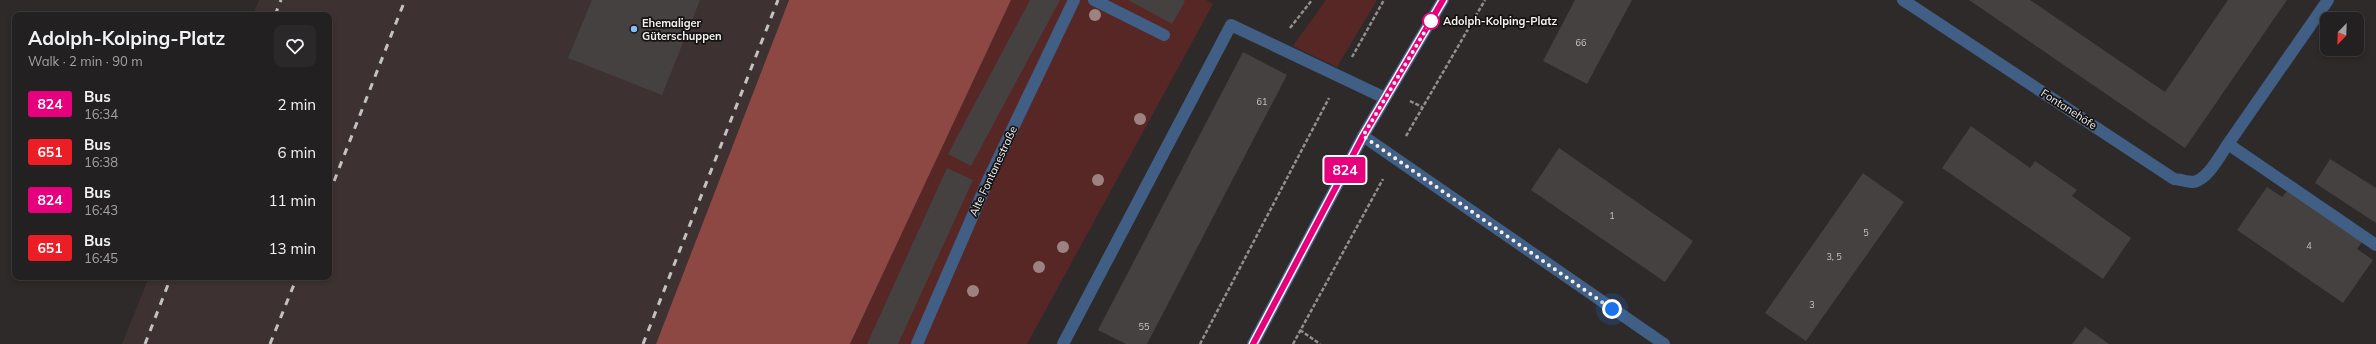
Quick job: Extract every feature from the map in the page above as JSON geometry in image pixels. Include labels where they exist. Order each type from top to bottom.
[{"type":"street","name":"Alte Fontanestraße","points":[[917,344],[989,178],[1074,0]]},
{"type":"street","points":[[1094,0],[1164,35]]},
{"type":"street","points":[[1253,344],[1363,136],[1443,0]]},
{"type":"street","name":"Fontanehöfe","points":[[1903,0],[2174,179],[2192,182],[2200,179],[2214,165],[2328,0]]},
{"type":"street","points":[[1063,344],[1231,25],[1385,98]]},
{"type":"street","points":[[1363,136],[1664,344]]},
{"type":"street","points":[[2228,144],[2376,245]]},
{"type":"path","points":[[1276,46],[1312,0]]},
{"type":"path","points":[[1200,344],[1340,77],[1384,0]]},
{"type":"path","points":[[1410,101],[1422,107]]},
{"type":"path","points":[[1300,330],[1320,344]]},
{"type":"shaded area","points":[[259,0],[789,0],[656,344],[122,344],[148,280],[332,280],[332,12],[254,12]]},
{"type":"shaded area","points":[[789,0],[1011,0],[850,344],[656,344]]},
{"type":"shaded area","points":[[1011,0],[1206,0],[1213,4],[1027,344],[850,344]]},
{"type":"shaded area","points":[[1326,0],[1377,0],[1337,67],[1293,46]]},
{"type":"building","name":"Ehemaliger Güterschuppen","points":[[592,0],[700,0],[662,95],[568,58]]},
{"type":"building","points":[[1030,0],[1060,0],[971,166],[948,154]]},
{"type":"building","points":[[1128,0],[1183,0],[1185,1],[1172,24]]},
{"type":"building","points":[[1575,0],[1632,0],[1587,84],[1543,61]]},
{"type":"building","points":[[1969,0],[2030,0],[2165,92],[2228,0],[2287,0],[2185,148]]},
{"type":"building","points":[[1243,52],[1287,75],[1147,344],[1126,344],[1098,330]]},
{"type":"building","points":[[1971,126],[2030,168],[2035,161],[2077,190],[2072,196],[2131,238],[2103,279],[1942,168]]},
{"type":"building","points":[[1559,148],[1693,241],[1665,282],[1531,190]]},
{"type":"building","points":[[2330,159],[2376,188],[2376,223],[2315,183]]},
{"type":"building","points":[[947,168],[973,180],[898,344],[867,344]]},
{"type":"building","points":[[1863,173],[1904,202],[1806,341],[1765,313]]},
{"type":"building","points":[[2267,187],[2282,197],[2287,191],[2362,242],[2357,249],[2373,260],[2343,303],[2237,230]]},
{"type":"building","points":[[2085,327],[2109,344],[2072,344]]},
{"type":"railway","points":[[276,12],[281,0]]},
{"type":"railway","points":[[332,186],[405,0]]},
{"type":"railway","points":[[643,344],[778,0]]},
{"type":"railway","points":[[145,344],[170,280]]},
{"type":"railway","points":[[270,344],[296,280]]},
{"type":"bus line","name":"824","points":[[1253,344],[1363,136],[1443,0]]},
{"type":"place","name":"Adolph-Kolping-Platz","points":[[1431,21]]},
{"type":"place","name":"Ehemaliger Güterschuppen","points":[[634,29]]},
{"type":"route","points":[[1431,21],[1363,136],[1612,309]]}]
